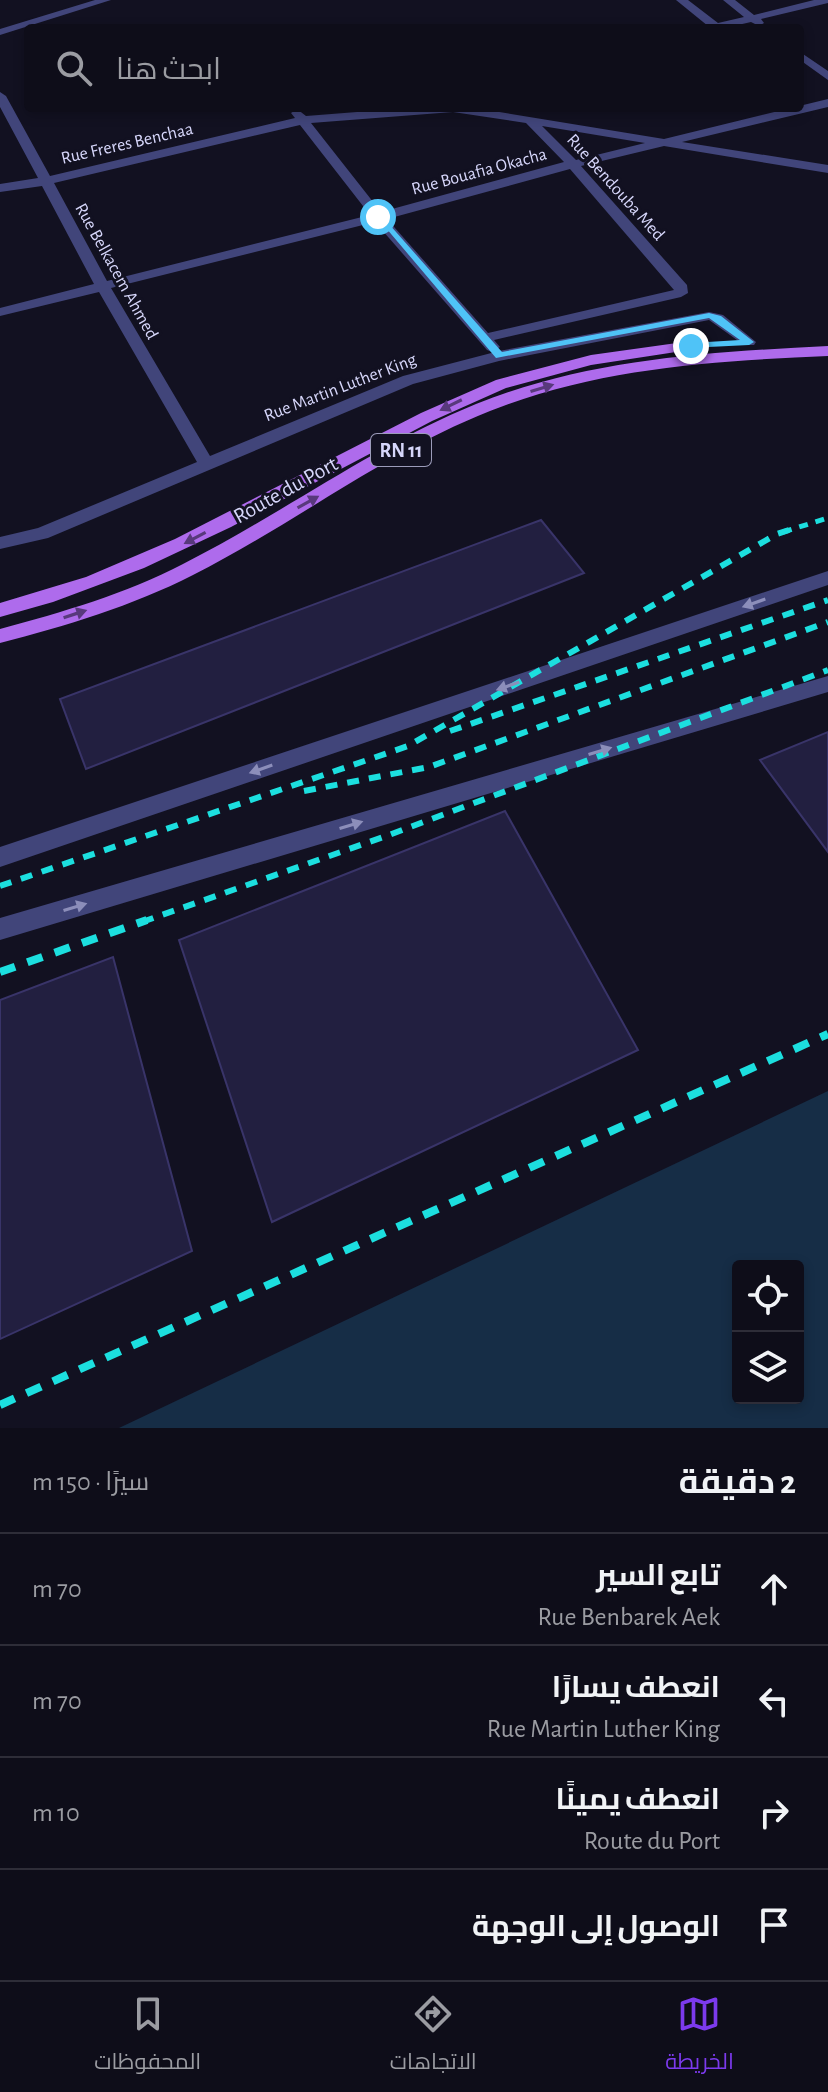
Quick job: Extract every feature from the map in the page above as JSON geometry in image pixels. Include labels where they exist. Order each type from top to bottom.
[{"type":"main road","name":"Route du Port","points":[[0,610],[76,588],[173,550],[425,418],[500,384],[590,359],[749,342],[828,339]]},
{"type":"main road","name":"Route du Port","points":[[0,636],[81,612],[187,570],[436,430],[517,396],[600,373],[640,366],[699,358],[828,351]]},
{"type":"street","points":[[26,24],[106,0]]},
{"type":"street","points":[[681,0],[711,24]]},
{"type":"street","points":[[728,0],[760,24]]},
{"type":"street","points":[[731,24],[827,0]]},
{"type":"street","points":[[804,58],[828,77]]},
{"type":"street","points":[[804,94],[825,107]]},
{"type":"street","name":"Rue Belkacem Ahmed","points":[[0,96],[103,287],[205,462]]},
{"type":"street","name":"Rue Bouafia Okacha","points":[[804,112],[825,107]]},
{"type":"street","points":[[298,114],[350,112]]},
{"type":"street","points":[[479,112],[828,169]]},
{"type":"street","name":"Rue Bendouba Med","points":[[484,338],[681,293],[682,288],[573,164],[523,112]]},
{"type":"street","name":"Rue Bouafia Okacha","points":[[0,312],[378,217],[573,164],[803,112]]},
{"type":"street","points":[[298,114],[378,217],[499,356]]},
{"type":"street","name":"Rue Freres Benchaa","points":[[0,188],[47,181],[298,114]]},
{"type":"street","name":"Rue Martin Luther King","points":[[0,543],[42,533],[205,462],[408,380],[499,356],[709,316],[718,318],[749,342]]},
{"type":"street","points":[[0,857],[828,578]]},
{"type":"street","points":[[0,929],[828,684]]},
{"type":"water","points":[[828,1091],[828,1428],[119,1428]]},
{"type":"building","points":[[541,520],[584,573],[86,769],[60,699]]},
{"type":"building","points":[[828,732],[828,852],[760,760]]},
{"type":"building","points":[[505,811],[638,1050],[272,1222],[179,940]]},
{"type":"building","points":[[113,957],[192,1251],[0,1339],[0,1000]]},
{"type":"railway","points":[[783,532],[828,518]]},
{"type":"railway","points":[[783,532],[789,530]]},
{"type":"railway","points":[[0,886],[408,746],[783,532]]},
{"type":"railway","points":[[450,731],[828,600]]},
{"type":"railway","points":[[304,791],[429,767],[828,622]]},
{"type":"railway","points":[[142,922],[389,835],[828,670]]},
{"type":"railway","points":[[0,972],[147,920]]},
{"type":"railway","points":[[0,1405],[828,1034]]},
{"type":"route","points":[[378,217],[499,356],[709,316],[718,318],[749,342],[691,346]]}]
